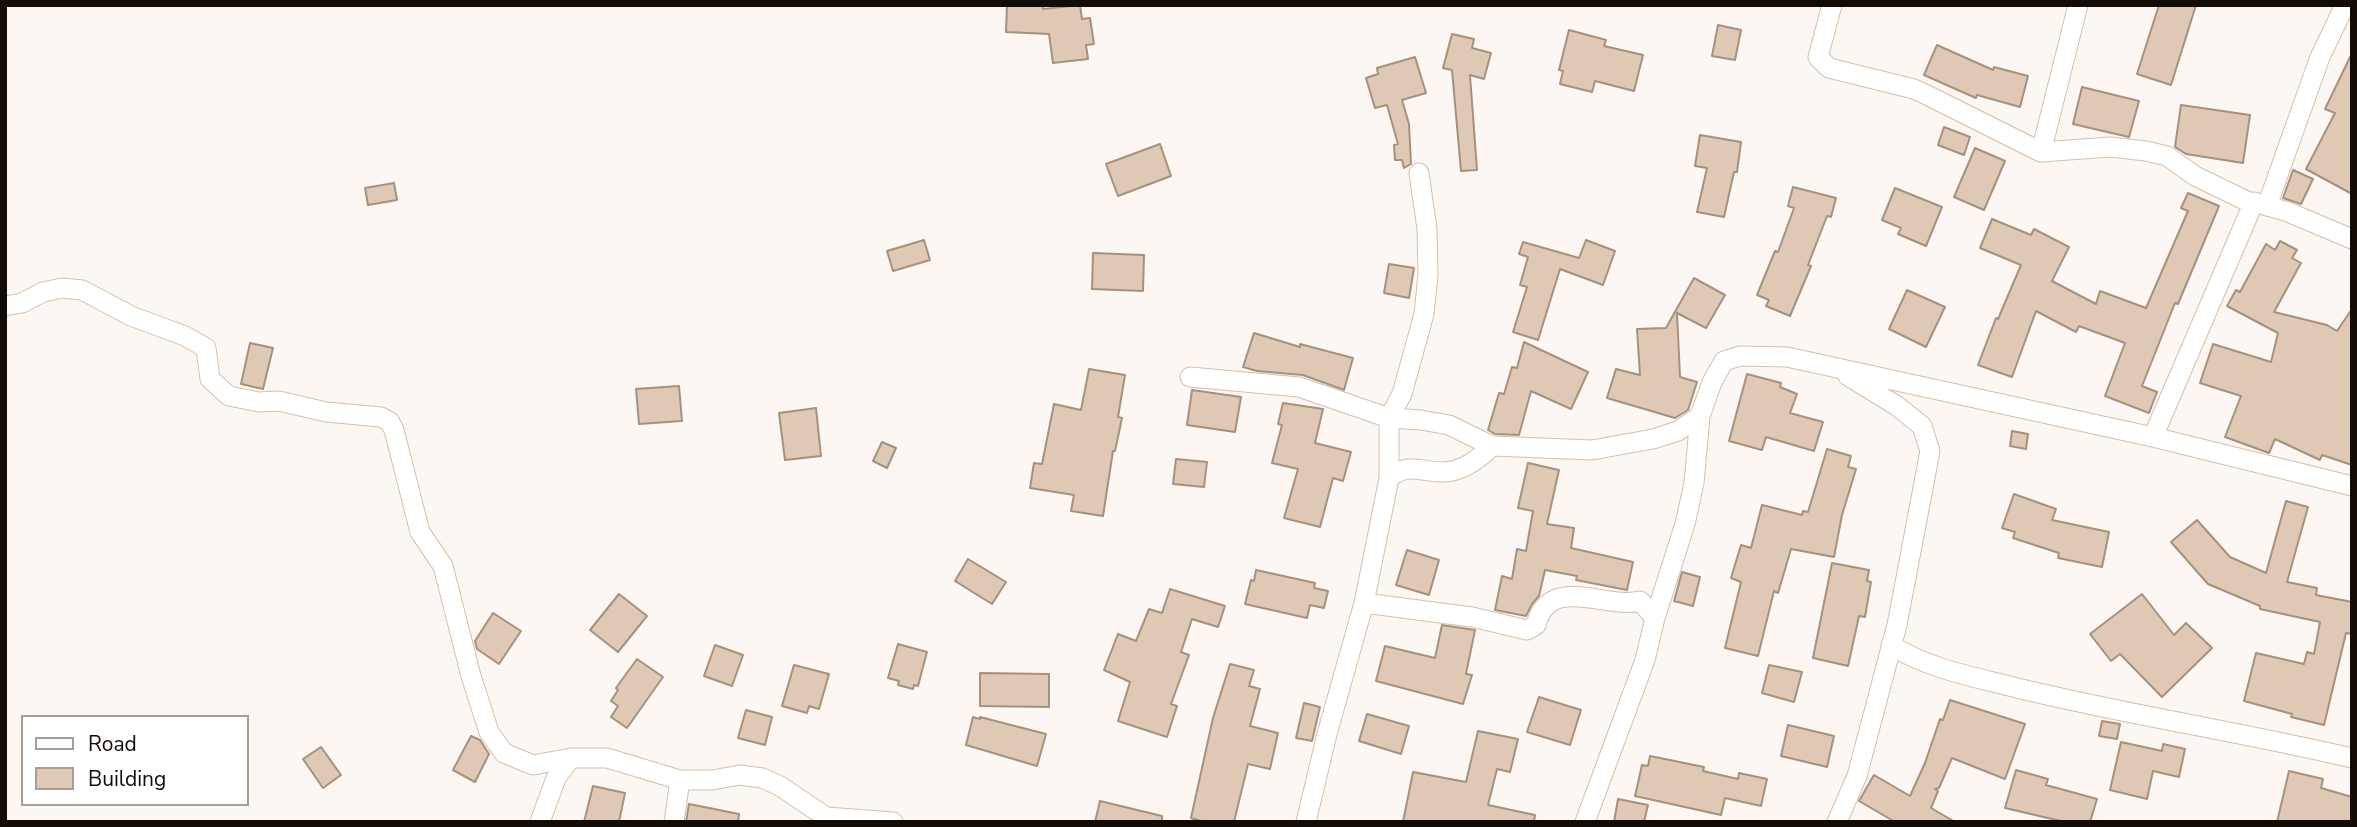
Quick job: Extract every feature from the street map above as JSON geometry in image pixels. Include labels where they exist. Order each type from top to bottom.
[{"type":"street","points":[[1832,5],[1818,57],[1829,68],[1913,89],[2041,152],[2110,147],[2167,156],[2195,176],[2260,205],[2352,239]]},
{"type":"street","points":[[2041,152],[2078,5]]},
{"type":"street","points":[[2153,437],[2260,205],[2320,57],[2345,5]]},
{"type":"street","points":[[1306,822],[1327,734],[1364,603],[1389,478],[1389,418],[1402,394],[1424,314],[1428,275],[1419,173]]},
{"type":"street","points":[[5,306],[22,303],[52,290],[82,290],[111,303],[131,316],[185,336],[206,348],[210,379],[229,396],[259,402],[279,401],[326,412],[381,417],[390,422],[420,532],[443,566],[471,676],[489,732],[504,753],[533,765],[570,758],[607,758],[680,780],[712,780],[740,775],[762,778],[780,786],[817,818],[893,822]]},
{"type":"street","points":[[1585,822],[1645,660],[1685,524],[1694,483],[1700,416],[1712,382],[1724,361],[1740,356],[1787,357],[2153,437],[2352,486]]},
{"type":"street","points":[[1835,368],[1898,406],[1922,426],[1930,451],[1911,557],[1891,645],[1857,776],[1837,822]]},
{"type":"street","points":[[1191,377],[1299,387],[1389,418],[1449,425],[1492,446],[1592,450],[1666,435],[1678,431],[1700,416]]},
{"type":"street","points":[[1389,478],[1399,470],[1445,472],[1461,468],[1475,461],[1492,446]]},
{"type":"street","points":[[1364,603],[1472,617],[1527,630],[1536,625],[1546,604],[1572,596],[1629,604],[1640,601],[1656,618]]},
{"type":"street","points":[[1891,645],[1907,656],[1961,674],[2046,695],[2352,758]]},
{"type":"street","points":[[540,822],[556,778],[570,758]]},
{"type":"street","points":[[674,822],[680,780]]},
{"type":"building","points":[[1007,5],[1043,5],[1043,9],[1080,5],[1082,19],[1090,18],[1094,44],[1086,45],[1088,59],[1053,63],[1049,34],[1006,32]]},
{"type":"building","points":[[2159,5],[2196,5],[2171,85],[2137,74]]},
{"type":"building","points":[[1718,25],[1741,30],[1735,60],[1712,56]]},
{"type":"building","points":[[1569,30],[1606,40],[1604,46],[1643,55],[1634,91],[1595,81],[1592,92],[1560,84],[1563,71],[1559,70]]},
{"type":"building","points":[[1452,34],[1474,39],[1472,48],[1491,53],[1484,79],[1470,75],[1477,170],[1461,171],[1452,70],[1443,68]]},
{"type":"building","points":[[1937,45],[1993,70],[1994,67],[2028,76],[2020,107],[1977,95],[1976,98],[1924,75]]},
{"type":"building","points":[[2352,53],[2352,194],[2306,169],[2335,113],[2325,109]]},
{"type":"building","points":[[1415,57],[1426,93],[1402,100],[1409,124],[1411,164],[1404,168],[1402,160],[1395,160],[1394,145],[1398,144],[1387,105],[1375,108],[1366,78],[1378,74],[1377,68]]},
{"type":"building","points":[[2082,87],[2139,101],[2129,137],[2073,124]]},
{"type":"building","points":[[2181,105],[2250,115],[2243,163],[2186,154],[2175,147]]},
{"type":"building","points":[[1944,127],[1970,137],[1964,155],[1938,145]]},
{"type":"building","points":[[1700,135],[1741,142],[1737,172],[1734,172],[1724,217],[1697,212],[1707,168],[1695,166]]},
{"type":"building","points":[[1160,144],[1171,176],[1118,196],[1106,164]]},
{"type":"building","points":[[1975,148],[2005,161],[1984,210],[1954,197]]},
{"type":"building","points":[[2293,170],[2313,179],[2301,204],[2283,198]]},
{"type":"building","points":[[394,183],[397,200],[368,205],[365,188]]},
{"type":"building","points":[[1793,187],[1836,198],[1831,217],[1827,216],[1808,265],[1811,266],[1790,316],[1766,306],[1769,300],[1757,295],[1775,251],[1778,252],[1794,208],[1788,206]]},
{"type":"building","points":[[1895,188],[1942,207],[1926,246],[1898,234],[1901,228],[1882,220]]},
{"type":"building","points":[[2188,193],[2219,206],[2178,304],[2175,303],[2142,386],[2157,392],[2149,413],[2105,396],[2125,343],[2079,326],[2076,332],[2036,311],[2012,377],[1978,365],[2021,265],[1980,248],[1992,219],[2031,235],[2034,229],[2069,247],[2052,281],[2096,304],[2100,291],[2146,308],[2188,211],[2181,208]]},
{"type":"building","points":[[924,240],[930,260],[893,271],[887,251]]},
{"type":"building","points":[[1586,240],[1615,251],[1603,285],[1560,269],[1538,340],[1513,332],[1527,287],[1520,285],[1528,257],[1519,254],[1523,242],[1579,258]]},
{"type":"building","points":[[2280,241],[2297,250],[2292,258],[2301,263],[2274,312],[2327,325],[2337,331],[2352,309],[2352,465],[2322,455],[2320,460],[2275,439],[2269,453],[2225,437],[2241,396],[2200,383],[2213,344],[2271,362],[2278,333],[2227,306],[2236,290],[2240,292],[2266,244],[2275,250]]},
{"type":"building","points":[[1093,253],[1144,255],[1143,291],[1092,289]]},
{"type":"building","points":[[1389,264],[1414,268],[1409,298],[1384,293]]},
{"type":"building","points":[[1694,278],[1725,295],[1706,328],[1677,313],[1680,377],[1697,382],[1688,410],[1675,418],[1607,398],[1616,369],[1640,375],[1637,329],[1666,328]]},
{"type":"building","points":[[1907,290],[1945,307],[1926,347],[1889,329]]},
{"type":"building","points":[[1254,333],[1300,347],[1300,344],[1353,358],[1344,390],[1303,375],[1257,371],[1243,367]]},
{"type":"building","points":[[1524,342],[1588,372],[1571,409],[1531,391],[1519,435],[1495,434],[1488,430],[1499,393],[1504,394],[1512,367],[1517,368]]},
{"type":"building","points":[[250,343],[273,348],[263,389],[241,384]]},
{"type":"building","points":[[1089,369],[1125,375],[1118,417],[1122,418],[1113,451],[1103,516],[1071,511],[1074,495],[1030,488],[1034,463],[1042,464],[1054,404],[1081,410]]},
{"type":"building","points":[[1747,374],[1781,383],[1780,387],[1797,394],[1790,413],[1823,422],[1814,451],[1766,437],[1762,450],[1729,441]]},
{"type":"building","points":[[679,386],[682,421],[639,424],[636,389]]},
{"type":"building","points":[[1192,390],[1241,397],[1235,432],[1187,425]]},
{"type":"building","points":[[1283,403],[1323,409],[1315,443],[1351,452],[1343,481],[1333,478],[1320,527],[1284,518],[1298,469],[1272,463],[1282,425],[1278,424]]},
{"type":"building","points":[[816,408],[821,456],[785,460],[779,413]]},
{"type":"building","points":[[2012,431],[2028,434],[2026,449],[2010,446]]},
{"type":"building","points":[[882,442],[896,448],[887,468],[873,461]]},
{"type":"building","points":[[1827,449],[1851,456],[1848,467],[1856,469],[1842,515],[1834,557],[1791,549],[1778,593],[1774,591],[1758,656],[1725,648],[1741,582],[1731,578],[1741,545],[1751,548],[1762,505],[1802,515],[1803,511],[1808,512]]},
{"type":"building","points":[[1176,459],[1207,462],[1204,487],[1173,484]]},
{"type":"building","points":[[1528,463],[1559,470],[1547,524],[1574,528],[1571,548],[1633,562],[1627,590],[1576,580],[1577,576],[1545,570],[1539,596],[1526,616],[1495,610],[1502,576],[1512,579],[1517,549],[1526,551],[1533,511],[1518,508]]},
{"type":"building","points":[[2014,494],[2056,509],[2052,520],[2109,532],[2102,567],[2058,558],[2059,553],[2013,538],[2015,532],[2002,528]]},
{"type":"building","points":[[2286,501],[2308,507],[2287,582],[2317,588],[2316,595],[2352,602],[2352,634],[2346,633],[2324,725],[2244,701],[2256,653],[2304,664],[2307,652],[2314,654],[2320,622],[2260,609],[2260,606],[2208,584],[2171,542],[2197,520],[2230,557],[2266,573]]},
{"type":"building","points":[[1407,550],[1439,560],[1429,595],[1396,585]]},
{"type":"building","points":[[968,559],[1006,582],[992,604],[955,581]]},
{"type":"building","points":[[1832,563],[1869,570],[1867,581],[1871,582],[1865,617],[1859,616],[1848,666],[1813,658]]},
{"type":"building","points":[[1256,570],[1315,583],[1314,588],[1328,591],[1324,608],[1310,605],[1307,618],[1245,604]]},
{"type":"building","points":[[1682,572],[1700,577],[1693,606],[1674,601]]},
{"type":"building","points":[[1170,589],[1225,606],[1218,627],[1192,619],[1181,652],[1189,655],[1171,704],[1177,706],[1167,737],[1118,721],[1130,682],[1104,670],[1118,634],[1136,641],[1149,609],[1162,613]]},
{"type":"building","points":[[619,594],[647,616],[618,652],[590,630]]},
{"type":"building","points":[[2142,594],[2174,635],[2186,623],[2212,648],[2162,697],[2120,654],[2111,661],[2090,634]]},
{"type":"building","points":[[493,613],[521,631],[499,664],[477,649],[475,641]]},
{"type":"building","points":[[1442,625],[1475,630],[1466,674],[1472,675],[1463,704],[1376,681],[1385,646],[1435,658]]},
{"type":"building","points":[[898,644],[927,652],[918,686],[914,685],[913,689],[898,685],[899,681],[888,678]]},
{"type":"building","points":[[715,645],[743,655],[732,686],[704,676]]},
{"type":"building","points":[[637,659],[663,677],[627,728],[611,717],[618,706],[611,701],[618,690],[616,688]]},
{"type":"building","points":[[1230,664],[1254,670],[1249,686],[1260,689],[1250,726],[1278,733],[1270,769],[1248,764],[1234,822],[1204,822],[1191,818],[1213,718]]},
{"type":"building","points":[[794,665],[829,674],[819,709],[809,706],[807,713],[782,706]]},
{"type":"building","points":[[1769,665],[1802,672],[1794,702],[1762,693]]},
{"type":"building","points":[[980,673],[1049,674],[1049,707],[980,706]]},
{"type":"building","points":[[1539,697],[1581,710],[1570,745],[1527,732]]},
{"type":"building","points":[[1950,700],[2025,724],[2005,779],[1952,758],[1939,788],[1935,789],[1938,791],[1931,808],[1955,822],[1895,822],[1859,801],[1874,775],[1910,796]]},
{"type":"building","points":[[1304,703],[1320,707],[1312,741],[1296,738]]},
{"type":"building","points":[[746,710],[772,717],[765,745],[738,738]]},
{"type":"building","points":[[1367,714],[1409,726],[1401,754],[1359,741]]},
{"type":"building","points":[[973,717],[1046,734],[1037,766],[966,745]]},
{"type":"building","points":[[2102,721],[2120,724],[2117,739],[2099,736]]},
{"type":"building","points":[[1788,725],[1834,736],[1827,767],[1781,756]]},
{"type":"building","points":[[1478,731],[1518,739],[1510,772],[1497,769],[1488,805],[1535,815],[1534,822],[1403,822],[1413,772],[1466,782]]},
{"type":"building","points":[[471,736],[480,740],[489,754],[475,782],[453,770]]},
{"type":"building","points":[[2121,742],[2162,751],[2163,744],[2185,749],[2179,777],[2153,771],[2147,799],[2110,790]]},
{"type":"building","points":[[321,747],[341,775],[323,788],[303,759]]},
{"type":"building","points":[[1650,756],[1704,767],[1703,771],[1738,779],[1739,773],[1767,779],[1761,806],[1725,798],[1721,815],[1635,796],[1642,765],[1648,766]]},
{"type":"building","points":[[2016,770],[2048,779],[2046,785],[2097,799],[2090,822],[2065,822],[2005,808]]},
{"type":"building","points":[[2289,771],[2323,779],[2321,788],[2352,797],[2352,822],[2277,822]]},
{"type":"building","points":[[593,786],[625,793],[619,822],[584,822]]},
{"type":"building","points":[[1618,799],[1648,805],[1644,822],[1614,822]]},
{"type":"building","points":[[1100,801],[1162,816],[1162,822],[1095,822]]},
{"type":"building","points":[[689,804],[739,814],[738,822],[686,822]]}]
